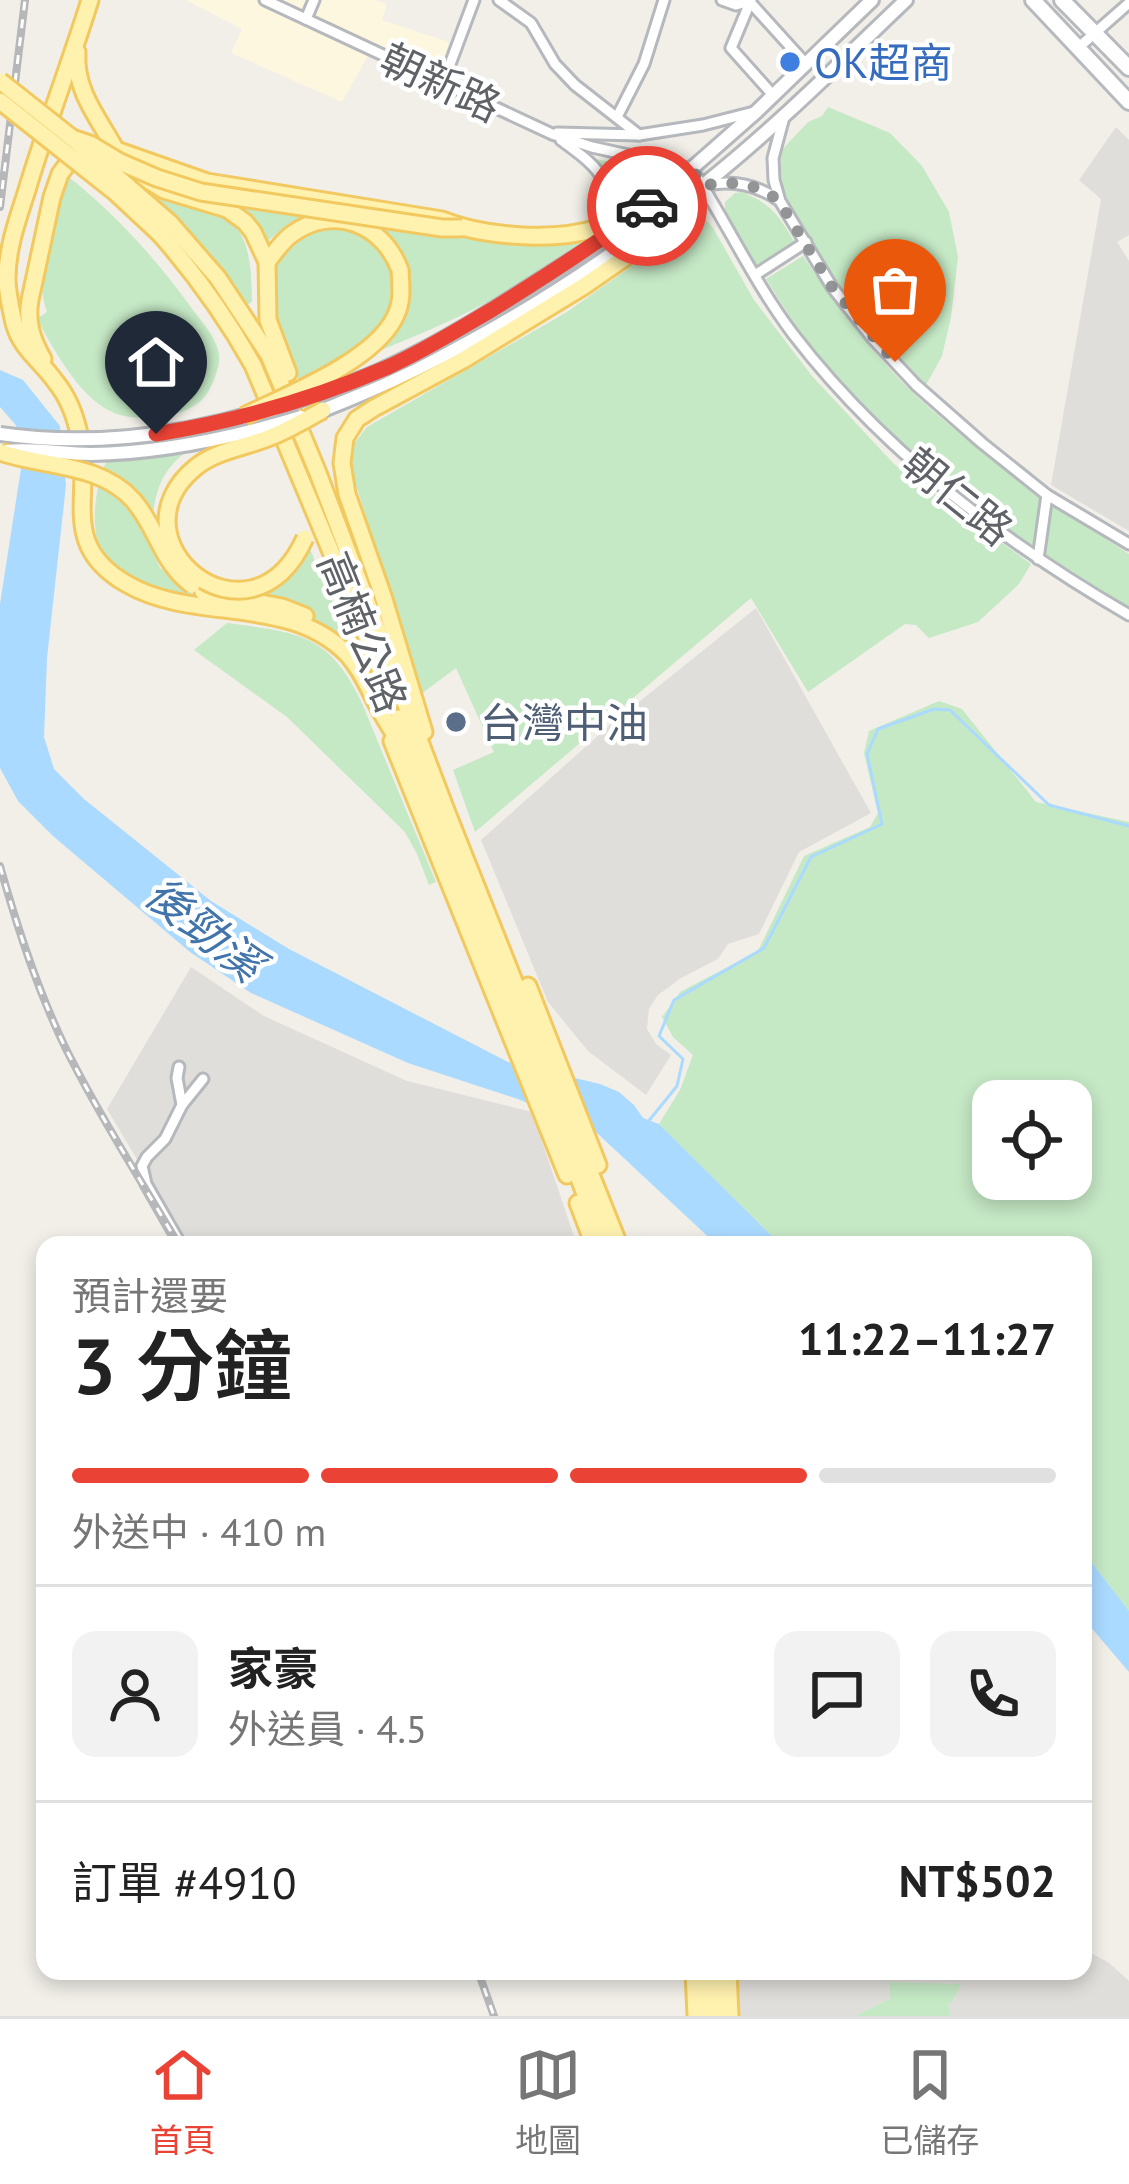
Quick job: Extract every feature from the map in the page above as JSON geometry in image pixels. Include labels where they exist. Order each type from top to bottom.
[{"type":"main road","points":[[54,379],[22,344],[7,277],[24,198],[90,0]]},
{"type":"main road","points":[[1034,0],[1129,102]]},
{"type":"main road","points":[[1062,0],[1129,68]]},
{"type":"main road","points":[[78,38],[76,68],[83,92],[125,164],[157,186],[237,216],[258,240],[267,262],[268,320],[288,374],[300,428]]},
{"type":"main road","points":[[0,81],[72,138],[165,229]]},
{"type":"main road","name":"高楠公路","points":[[0,101],[165,229],[218,278],[269,355],[416,717],[458,902],[534,1048],[615,1236]]},
{"type":"main road","points":[[72,138],[157,178],[201,192],[442,228],[559,235],[612,228],[668,201]]},
{"type":"main road","points":[[338,646],[281,618],[150,595],[107,570],[93,552],[84,534],[80,505],[82,445],[74,413],[36,346],[28,313],[52,197],[71,159],[116,149],[207,182],[405,213],[462,228]]},
{"type":"main road","points":[[427,780],[428,747],[347,494],[342,463],[345,438],[357,419],[584,286],[662,232],[668,201]]},
{"type":"main road","points":[[244,416],[375,344],[400,306],[400,270],[392,251],[362,225],[337,218],[323,220],[294,232],[267,262]]},
{"type":"main road","name":"高楠公路","points":[[165,229],[253,365],[387,708],[427,780],[565,1127],[602,1236]]},
{"type":"main road","points":[[305,493],[304,538],[292,563],[270,580],[244,588],[222,588],[200,580],[178,558],[168,518],[177,488],[195,467],[274,436],[323,410]]},
{"type":"main road","points":[[0,452],[88,472],[122,489],[143,513],[176,572],[203,592],[296,612],[317,624],[387,708],[402,746],[427,780]]},
{"type":"main road","name":"高楠公路","points":[[565,1127],[592,1236]]},
{"type":"main road","name":"高楠公路","points":[[565,1127],[623,1236]]},
{"type":"main road","points":[[694,1980],[696,2016]]},
{"type":"main road","points":[[705,1980],[707,2016]]},
{"type":"main road","points":[[717,1980],[718,2016]]},
{"type":"main road","points":[[728,1980],[730,2016]]},
{"type":"street","name":"朝新路","points":[[265,0],[552,134],[692,169]]},
{"type":"street","points":[[306,19],[314,0]]},
{"type":"street","points":[[443,83],[474,0]]},
{"type":"street","points":[[499,0],[526,19],[575,85],[639,135]]},
{"type":"street","points":[[616,117],[644,64],[664,0]]},
{"type":"street","points":[[722,0],[736,5],[750,0]]},
{"type":"street","points":[[750,0],[732,51],[773,95]]},
{"type":"street","points":[[750,0],[806,64]]},
{"type":"street","points":[[0,452],[88,454],[188,446],[323,410],[445,355],[606,257],[872,0]]},
{"type":"street","points":[[703,186],[785,116],[906,0]]},
{"type":"street","points":[[1079,47],[1129,2]]},
{"type":"street","name":"朝新路","points":[[552,134],[639,135],[756,112]]},
{"type":"street","points":[[779,201],[773,158],[785,116]]},
{"type":"street","name":"朝新路","points":[[552,134],[602,174],[612,228]]},
{"type":"street","name":"朝仁路","points":[[692,169],[792,332],[881,432],[988,524],[1129,615]]},
{"type":"street","points":[[668,201],[720,182],[756,187],[779,201]]},
{"type":"street","name":"朝仁路","points":[[779,201],[832,287],[916,385],[1047,495],[1129,544]]},
{"type":"street","points":[[0,434],[131,437],[202,426],[326,392],[391,366],[460,328],[595,245],[612,228]]},
{"type":"street","points":[[755,275],[807,242]]},
{"type":"street","points":[[1038,559],[1047,495]]},
{"type":"street","points":[[179,1067],[182,1105]]},
{"type":"street","points":[[177,1236],[146,1184],[142,1166],[203,1079]]},
{"type":"shaded area","points":[[186,0],[375,0],[387,4],[382,20],[449,42],[440,73],[375,43],[342,102],[231,53],[242,29]]},
{"type":"shaded area","points":[[1116,127],[1129,140],[1129,235],[1117,242],[1129,261],[1129,531],[1051,485],[1101,199],[1079,180]]},
{"type":"shaded area","points":[[756,608],[871,813],[799,852],[759,934],[728,944],[718,959],[658,995],[649,1009],[647,1029],[671,1055],[646,1095],[588,1051],[548,1002],[481,840],[609,726]]},
{"type":"shaded area","points":[[191,967],[264,1016],[407,1081],[532,1112],[574,1236],[183,1236],[107,1109]]},
{"type":"shaded area","points":[[1092,1954],[1129,1981],[1129,2016],[951,2016],[948,2002],[954,2000],[960,1984],[891,1982],[890,1999],[855,2016],[736,2016],[735,1980],[1092,1980]]},
{"type":"green space","points":[[828,107],[890,133],[922,166],[949,212],[958,257],[951,317],[942,356],[926,385],[879,338],[837,284],[797,221],[782,186],[780,152]]},
{"type":"green space","points":[[596,159],[658,171],[663,176],[645,190],[618,199],[614,182]]},
{"type":"green space","points":[[66,175],[134,238],[214,339],[219,353],[217,370],[207,393],[194,406],[153,418],[112,412],[78,384],[37,319],[47,312],[43,262]]},
{"type":"green space","points":[[136,183],[202,205],[231,222],[246,246],[249,304],[240,302],[185,233]]},
{"type":"green space","points":[[742,192],[774,212],[796,244],[758,267],[725,213],[725,202]]},
{"type":"green space","points":[[197,193],[313,214],[292,221],[265,243]]},
{"type":"green space","points":[[694,214],[713,228],[754,300],[812,376],[894,464],[1031,564],[1019,584],[978,622],[929,638],[916,625],[905,624],[808,692],[751,598],[475,832],[453,770],[494,752],[456,668],[421,694],[352,472],[353,445],[367,427],[567,312],[666,242],[682,216]]},
{"type":"green space","points":[[344,223],[554,245],[585,241],[504,293],[447,322],[300,379],[274,315],[274,271],[294,237],[315,227]]},
{"type":"green space","points":[[803,256],[850,322],[903,383],[1042,497],[1034,548],[919,461],[818,357],[766,279]]},
{"type":"green space","points":[[189,449],[162,479],[152,519],[102,470],[109,458]]},
{"type":"green space","points":[[99,482],[136,513],[160,568],[203,602],[152,589],[115,570],[97,536]]},
{"type":"green space","points":[[1052,505],[1129,554],[1129,608],[1044,554]]},
{"type":"green space","points":[[307,546],[345,632],[337,635],[298,608],[233,593],[253,590]]},
{"type":"green space","points":[[227,623],[291,634],[308,640],[336,661],[361,701],[436,882],[429,885],[405,832],[287,717],[194,650]]},
{"type":"green space","points":[[939,701],[962,709],[1036,802],[1129,822],[1129,1611],[1092,1563],[1092,1236],[772,1236],[659,1124],[680,1090],[693,1055],[673,1037],[662,1017],[680,992],[758,951],[804,856],[870,827],[878,813],[864,753],[869,731]]},
{"type":"green space","points":[[890,1982],[961,1984],[948,2003],[951,2016],[855,2016],[890,1999]]},
{"type":"water","name":"後勁溪","points":[[0,370],[23,380],[60,426],[66,485],[47,658],[44,737],[54,769],[84,799],[211,901],[289,949],[508,1062],[619,1092],[643,1118],[659,1124],[772,1236],[707,1236],[597,1133],[518,1099],[408,1063],[251,993],[190,952],[18,801],[0,768],[0,604],[25,443],[0,407]]},
{"type":"water","points":[[1092,1563],[1129,1611],[1129,1672],[1092,1629]]},
{"type":"waterway","points":[[647,1123],[677,1086],[683,1059],[659,1036],[674,1000],[764,948],[811,857],[882,824],[867,754],[878,729],[934,709],[950,710],[1049,805],[1129,826]]},
{"type":"railway","points":[[0,207],[25,0]]},
{"type":"railway","points":[[0,866],[29,960],[67,1051],[174,1236]]},
{"type":"railway","points":[[481,1980],[494,2016]]},
{"type":"way so far","points":[[647,206],[692,169],[703,186],[737,183],[771,194],[832,287],[895,362]]},
{"type":"place","name":"OK超商","points":[[790,62]]},
{"type":"place","name":"台灣中油","points":[[456,722]]},
{"type":"route","points":[[156,434],[244,416],[326,392],[391,366],[527,288],[647,206]]}]
